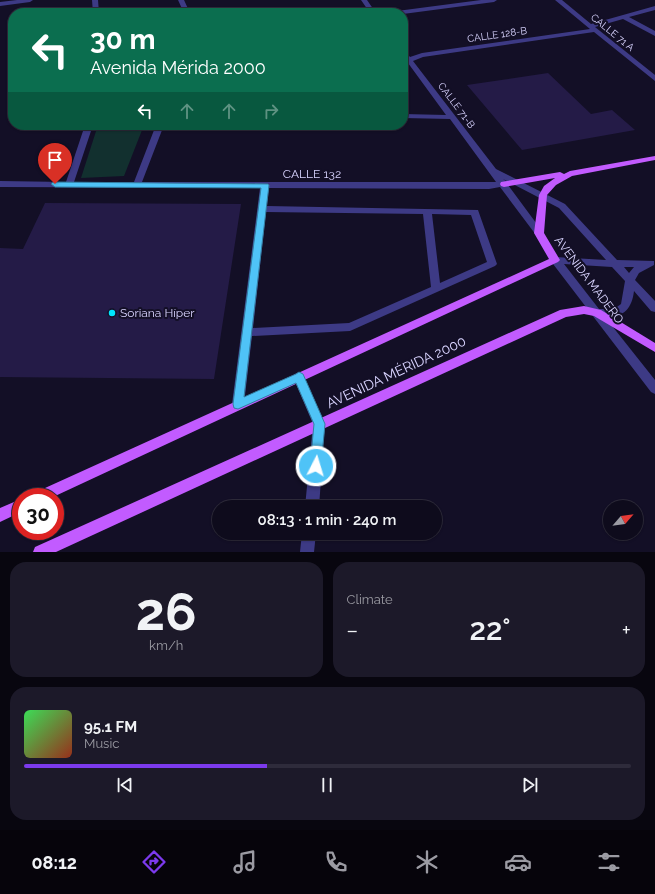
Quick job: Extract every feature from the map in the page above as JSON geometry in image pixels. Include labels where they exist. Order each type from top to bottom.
[{"type":"main road","points":[[504,184],[570,174],[655,158]]},
{"type":"main road","points":[[539,234],[543,195],[547,188],[553,183],[570,174]]},
{"type":"main road","name":"AVENIDA MADERO","points":[[539,234],[555,260]]},
{"type":"main road","points":[[58,488],[238,404],[555,260]]},
{"type":"main road","name":"AVENIDA MÉRIDA 2000","points":[[40,552],[564,313],[584,310],[597,313],[655,348]]},
{"type":"main road","points":[[0,515],[12,509]]},
{"type":"street","points":[[0,12],[0,3],[30,0]]},
{"type":"street","points":[[408,12],[494,0]]},
{"type":"street","name":"CALLE 71 A","points":[[558,0],[655,79]]},
{"type":"street","name":"CALLE 128-B","points":[[408,60],[422,55],[593,28],[655,8]]},
{"type":"street","points":[[624,17],[655,34]]},
{"type":"street","name":"CALLE 71-B","points":[[408,63],[453,117],[504,184]]},
{"type":"street","points":[[408,116],[453,117]]},
{"type":"street","points":[[69,184],[87,130]]},
{"type":"street","points":[[136,185],[158,130]]},
{"type":"street","name":"CALLE 71-B","points":[[494,172],[516,182]]},
{"type":"street","name":"AVENIDA MADERO","points":[[516,182],[562,206],[655,308]]},
{"type":"street","name":"CALLE 132","points":[[0,184],[489,186],[504,184]]},
{"type":"street","name":"AVENIDA MADERO","points":[[504,184],[539,234]]},
{"type":"street","points":[[238,404],[265,185]]},
{"type":"street","points":[[247,332],[350,327],[492,264],[475,212],[262,209]]},
{"type":"street","points":[[427,211],[436,289]]},
{"type":"street","points":[[555,260],[615,264],[653,263]]},
{"type":"street","name":"AVENIDA MADERO","points":[[555,260],[655,389]]},
{"type":"street","points":[[597,313],[615,313],[623,308],[628,301],[630,281],[634,272],[653,263]]},
{"type":"street","points":[[299,377],[319,424],[313,500]]},
{"type":"street","points":[[307,552],[308,540]]},
{"type":"green space","points":[[96,130],[142,130],[124,176],[81,178]]},
{"type":"building","points":[[548,73],[591,114],[612,110],[635,130],[522,150],[467,85]]},
{"type":"building","name":"Soriana Híper","points":[[45,203],[241,204],[214,379],[0,377],[0,248],[23,249]]},
{"type":"place","name":"Soriana Híper","points":[[112,313]]},
{"type":"route","points":[[55,184],[265,185],[238,404],[299,377],[319,424],[316,466]]}]
